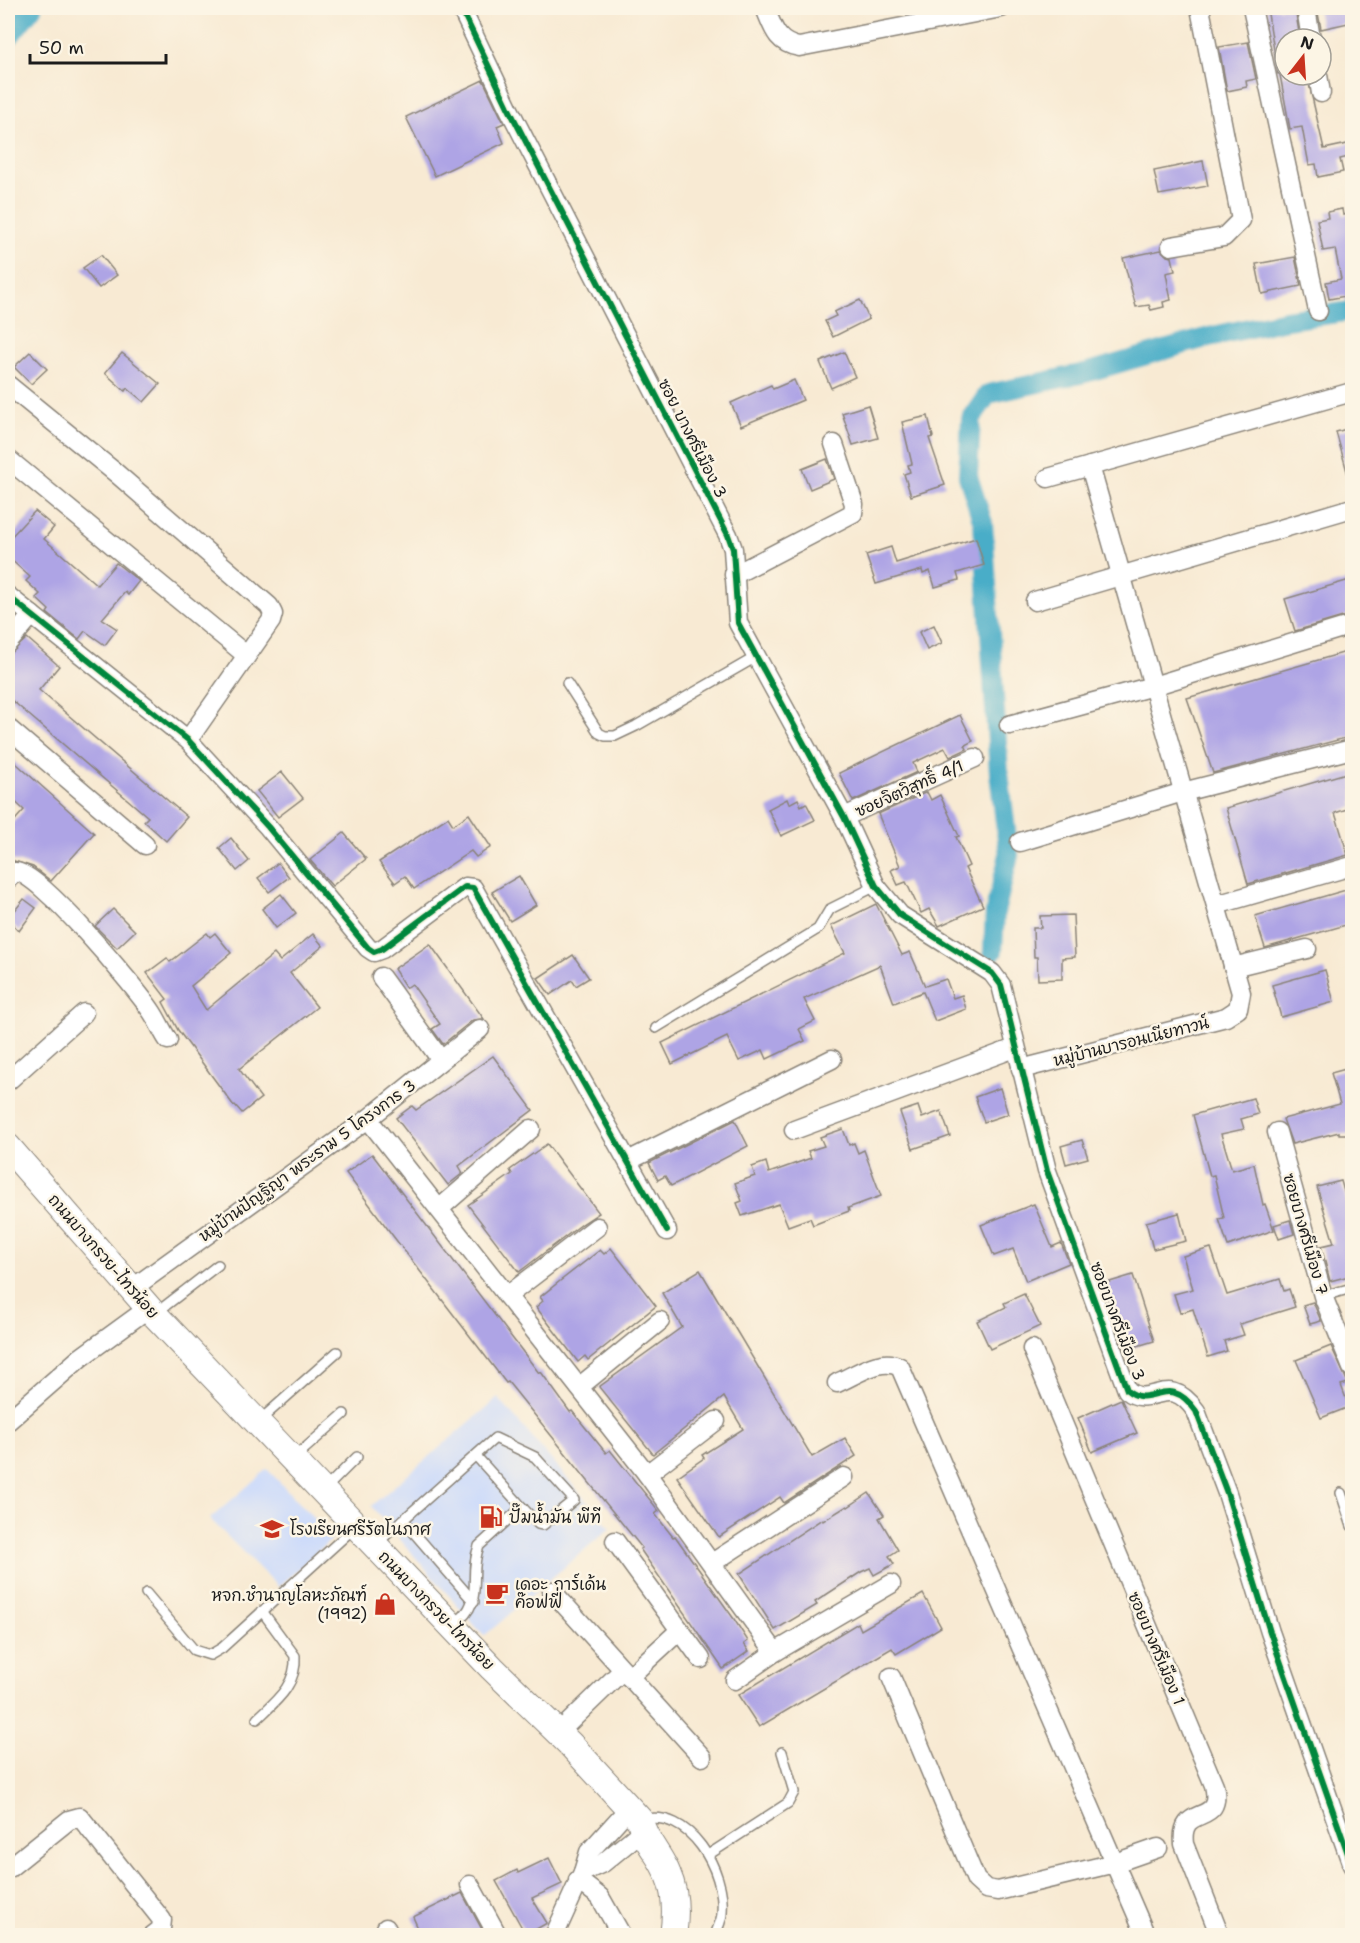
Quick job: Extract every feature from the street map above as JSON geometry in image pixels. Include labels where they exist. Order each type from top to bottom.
[{"type":"main road","name":"ถนนบางกรวย-ไทรน้อย","points":[[8,1147],[152,1311],[374,1545],[558,1733],[637,1820],[668,1874],[674,1895],[673,1935]]},
{"type":"street","name":"ซอย บางศรีเมือง 3","points":[[461,8],[508,107],[728,535],[733,549],[738,623],[844,817],[876,886]]},
{"type":"street","points":[[765,8],[777,38],[787,45],[799,47],[1001,8]]},
{"type":"street","points":[[1171,246],[1224,237],[1241,220],[1200,8]]},
{"type":"street","points":[[1252,8],[1318,311]]},
{"type":"street","points":[[1306,8],[1309,27]]},
{"type":"street","points":[[1320,87],[1321,93]]},
{"type":"street","points":[[8,385],[116,472],[269,606],[271,621],[188,740]]},
{"type":"street","points":[[1048,478],[1353,392]]},
{"type":"street","points":[[734,575],[853,513],[854,504],[834,444]]},
{"type":"street","points":[[8,459],[246,655]]},
{"type":"street","points":[[1090,466],[1233,967],[1306,949]]},
{"type":"street","points":[[1035,602],[1353,508]]},
{"type":"street","points":[[8,596],[188,740],[268,827],[374,952],[465,887],[473,888],[667,1231]]},
{"type":"street","points":[[8,643],[32,615]]},
{"type":"street","points":[[1009,725],[1153,686],[1353,625]]},
{"type":"street","points":[[8,728],[145,845]]},
{"type":"street","points":[[1020,842],[1183,792],[1353,749]]},
{"type":"street","name":"ซอยจิตวิสุทธิ์ 4/1","points":[[844,817],[975,758]]},
{"type":"street","points":[[1216,905],[1353,866]]},
{"type":"street","points":[[8,879],[15,872],[24,873],[64,908],[142,1000],[168,1040]]},
{"type":"street","name":"ซอยบางศรีเมือง 3","points":[[876,886],[900,915],[992,973],[1001,985],[1047,1171],[1127,1390],[1135,1396],[1145,1397],[1166,1391],[1178,1392],[1196,1411],[1227,1493],[1270,1632],[1353,1865]]},
{"type":"street","name":"หมู่บ้านบารอนเนียทาวน์","points":[[1021,1069],[1226,1017],[1238,1009],[1241,993],[1233,967]]},
{"type":"street","points":[[381,977],[441,1060]]},
{"type":"street","points":[[8,1081],[84,1013]]},
{"type":"street","name":"หมู่บ้านปัญฐิญา พระราม 5 โครงการ 3","points":[[133,1288],[368,1119],[480,1029]]},
{"type":"street","points":[[794,1130],[1015,1048]]},
{"type":"street","points":[[628,1161],[832,1059]]},
{"type":"street","points":[[368,1119],[647,1474],[775,1652]]},
{"type":"street","points":[[439,1209],[531,1129]]},
{"type":"street","name":"ซอยบางศรีเมือง 7","points":[[1277,1132],[1323,1296],[1353,1368]]},
{"type":"street","points":[[507,1296],[597,1227]]},
{"type":"street","points":[[8,1421],[80,1358],[152,1311]]},
{"type":"street","points":[[579,1387],[660,1321]]},
{"type":"street","name":"ซอยบางศรีเมือง 1","points":[[1032,1349],[1214,1785],[1218,1800],[1214,1808],[1188,1821],[1182,1833],[1184,1844],[1220,1935]]},
{"type":"street","points":[[837,1383],[882,1363],[892,1362],[900,1367],[1146,1935]]},
{"type":"street","points":[[647,1474],[716,1421]]},
{"type":"street","points":[[712,1563],[844,1477]]},
{"type":"street","points":[[615,1541],[701,1659]]},
{"type":"street","points":[[735,1680],[775,1652],[891,1584]]},
{"type":"street","points":[[552,1591],[702,1757]]},
{"type":"street","points":[[558,1733],[680,1630]]},
{"type":"street","points":[[891,1677],[976,1880],[986,1889],[998,1891],[1114,1863],[1158,1848]]},
{"type":"street","points":[[8,1869],[69,1820],[80,1817],[162,1920],[161,1929],[152,1935]]},
{"type":"street","points":[[581,1876],[603,1863],[637,1820]]},
{"type":"street","points":[[554,1935],[581,1876],[589,1852],[637,1820]]},
{"type":"street","points":[[581,1876],[600,1897],[622,1935]]},
{"type":"street","points":[[470,1885],[498,1935]]},
{"type":"lane","points":[[567,683],[599,733],[615,736],[756,657]]},
{"type":"lane","points":[[656,1028],[818,929],[830,909],[876,886]]},
{"type":"lane","points":[[152,1311],[218,1264]]},
{"type":"lane","points":[[1323,1296],[1353,1288]]},
{"type":"lane","points":[[258,1422],[337,1352]]},
{"type":"lane","points":[[293,1459],[344,1414]]},
{"type":"lane","points":[[374,1545],[496,1438],[535,1457],[574,1500],[543,1525],[538,1524],[476,1456]]},
{"type":"lane","points":[[324,1490],[357,1457]]},
{"type":"lane","points":[[1341,1493],[1353,1526]]},
{"type":"lane","points":[[452,1626],[466,1616],[474,1602],[476,1554],[479,1546],[522,1506]]},
{"type":"lane","points":[[403,1520],[474,1602]]},
{"type":"lane","points":[[146,1593],[195,1650],[210,1655],[222,1648],[356,1526]]},
{"type":"lane","points":[[257,1719],[285,1691],[293,1678],[296,1661],[295,1656],[262,1611]]},
{"type":"lane","points":[[708,1855],[788,1803],[794,1792],[782,1752]]},
{"type":"lane","points":[[637,1820],[655,1816],[668,1819],[682,1827],[708,1855],[719,1888],[722,1913],[715,1935]]},
{"type":"shaded area","name":"ปั๊มน้ำมัน พีที","points":[[498,1398],[610,1528],[484,1636],[371,1506]]},
{"type":"shaded area","name":"โรงเรียนศรีรัตโนภาศ","points":[[267,1469],[333,1538],[278,1587],[210,1519]]},
{"type":"building","points":[[1267,8],[1295,8],[1298,27],[1273,27],[1273,44]]},
{"type":"building","points":[[1317,8],[1353,8],[1353,22],[1321,27]]},
{"type":"building","points":[[1248,42],[1256,79],[1246,81],[1247,87],[1227,91],[1219,47]]},
{"type":"building","points":[[483,80],[504,123],[497,126],[504,143],[435,176],[406,117]]},
{"type":"building","points":[[1282,87],[1310,87],[1324,149],[1352,143],[1353,156],[1340,159],[1343,172],[1318,177],[1316,164],[1309,165],[1302,127],[1290,129]]},
{"type":"building","points":[[1203,161],[1208,186],[1159,195],[1154,171]]},
{"type":"building","points":[[1342,209],[1343,215],[1353,213],[1353,300],[1346,301],[1345,296],[1329,299],[1326,282],[1341,279],[1335,249],[1323,251],[1317,220],[1328,218],[1327,212]]},
{"type":"building","points":[[1161,250],[1167,256],[1172,257],[1175,271],[1166,273],[1171,300],[1163,302],[1164,307],[1151,310],[1149,305],[1136,307],[1123,258]]},
{"type":"building","points":[[101,255],[117,275],[99,288],[83,268]]},
{"type":"building","points":[[1295,257],[1301,286],[1262,294],[1256,264]]},
{"type":"building","points":[[860,300],[869,319],[833,337],[825,321],[836,316],[834,312]]},
{"type":"building","points":[[30,352],[47,369],[31,384],[14,367]]},
{"type":"building","points":[[844,352],[855,377],[831,388],[820,362]]},
{"type":"building","points":[[122,353],[160,384],[144,402],[127,388],[125,391],[105,373]]},
{"type":"building","points":[[794,380],[803,400],[741,426],[731,403],[771,385],[773,389]]},
{"type":"building","points":[[868,405],[878,438],[853,445],[842,413]]},
{"type":"building","points":[[928,416],[933,437],[929,438],[945,485],[911,496],[904,474],[910,472],[908,465],[912,464],[902,422]]},
{"type":"building","points":[[1353,427],[1353,474],[1348,475],[1336,432]]},
{"type":"building","points":[[827,459],[834,479],[810,489],[802,469]]},
{"type":"building","points":[[35,511],[54,527],[44,539],[97,585],[116,563],[139,581],[128,595],[125,592],[102,619],[117,629],[105,645],[85,631],[79,639],[47,613],[49,610],[36,598],[40,594],[26,581],[30,577],[8,557],[8,540]]},
{"type":"building","points":[[976,538],[984,565],[957,573],[959,580],[935,587],[930,571],[923,574],[922,570],[876,584],[866,555],[891,547],[896,563]]},
{"type":"building","points":[[1353,579],[1353,614],[1295,631],[1285,599]]},
{"type":"building","points":[[934,625],[942,643],[927,650],[919,632]]},
{"type":"building","points":[[27,638],[59,666],[39,690],[187,817],[166,841],[144,821],[148,817],[8,697],[8,656]]},
{"type":"building","points":[[1353,650],[1353,736],[1213,773],[1187,698]]},
{"type":"building","points":[[960,715],[973,741],[965,745],[967,749],[950,757],[945,748],[913,763],[917,772],[853,801],[839,773]]},
{"type":"building","points":[[8,756],[94,833],[51,881],[33,867],[14,861],[8,856],[8,828],[24,810],[8,795]]},
{"type":"building","points":[[1353,771],[1353,807],[1335,813],[1348,855],[1248,884],[1226,808]]},
{"type":"building","points":[[282,772],[303,798],[278,817],[257,791]]},
{"type":"building","points":[[927,792],[931,800],[940,795],[959,836],[956,837],[969,866],[965,868],[983,906],[939,926],[929,909],[921,913],[906,882],[898,885],[891,870],[900,866],[878,814]]},
{"type":"building","points":[[787,799],[789,804],[798,799],[801,806],[806,803],[815,820],[781,836],[768,809]]},
{"type":"building","points":[[469,814],[491,847],[476,857],[471,851],[414,889],[405,876],[395,883],[379,862],[448,817],[453,825]]},
{"type":"building","points":[[344,833],[366,859],[332,886],[310,860]]},
{"type":"building","points":[[231,838],[249,861],[237,871],[219,848]]},
{"type":"building","points":[[278,863],[289,877],[269,892],[258,878]]},
{"type":"building","points":[[519,876],[536,905],[510,921],[492,892]]},
{"type":"building","points":[[1353,888],[1353,923],[1265,948],[1255,916]]},
{"type":"building","points":[[281,894],[296,913],[276,928],[262,909]]},
{"type":"building","points":[[24,899],[36,908],[19,931],[8,919]]},
{"type":"building","points":[[876,904],[902,955],[910,952],[925,986],[946,979],[953,998],[962,995],[966,1009],[935,1021],[923,992],[894,1003],[880,965],[804,999],[815,1021],[799,1029],[805,1041],[767,1059],[763,1050],[739,1061],[727,1037],[672,1064],[662,1043],[845,953],[831,926]]},
{"type":"building","points":[[113,909],[135,931],[117,948],[95,926]]},
{"type":"building","points":[[1073,915],[1075,957],[1062,958],[1062,979],[1038,980],[1033,928],[1041,928],[1040,916]]},
{"type":"building","points":[[207,933],[210,937],[215,933],[231,953],[191,986],[206,1010],[274,954],[280,961],[313,934],[323,946],[290,973],[317,1007],[239,1069],[261,1098],[242,1113],[234,1106],[178,1030],[163,1002],[167,999],[147,973],[167,958],[170,962]]},
{"type":"building","points":[[430,944],[484,1019],[473,1020],[443,1044],[432,1029],[440,1024],[412,984],[406,988],[394,969]]},
{"type":"building","points":[[573,955],[589,978],[576,986],[572,980],[550,995],[538,978]]},
{"type":"building","points":[[1325,970],[1334,1002],[1281,1017],[1272,985]]},
{"type":"building","points":[[493,1056],[533,1110],[459,1166],[463,1173],[448,1185],[396,1118],[412,1106],[416,1110]]},
{"type":"building","points":[[1353,1067],[1353,1134],[1339,1134],[1339,1132],[1292,1144],[1283,1119],[1340,1104],[1331,1073]]},
{"type":"building","points":[[1000,1088],[1008,1114],[984,1122],[975,1097]]},
{"type":"building","points":[[1253,1098],[1258,1114],[1241,1119],[1244,1129],[1221,1134],[1232,1170],[1254,1164],[1263,1205],[1265,1204],[1274,1230],[1228,1246],[1219,1219],[1224,1218],[1214,1175],[1210,1176],[1193,1115]]},
{"type":"building","points":[[918,1106],[922,1118],[941,1111],[950,1136],[913,1149],[900,1112]]},
{"type":"building","points":[[735,1120],[748,1146],[671,1186],[665,1176],[658,1180],[649,1163]]},
{"type":"building","points":[[843,1129],[849,1145],[854,1143],[858,1153],[864,1150],[881,1196],[848,1208],[849,1211],[813,1225],[810,1218],[788,1226],[779,1204],[742,1216],[737,1203],[742,1201],[735,1183],[755,1176],[752,1167],[766,1162],[769,1173],[811,1158],[808,1151],[824,1146],[820,1137]]},
{"type":"building","points":[[1082,1140],[1088,1158],[1066,1164],[1061,1146]]},
{"type":"building","points":[[547,1144],[599,1213],[519,1272],[468,1205],[512,1174],[510,1170]]},
{"type":"building","points":[[372,1154],[570,1412],[572,1411],[606,1453],[610,1450],[659,1511],[655,1514],[673,1537],[675,1536],[734,1619],[748,1641],[744,1644],[749,1651],[723,1669],[640,1549],[642,1548],[508,1382],[506,1383],[393,1236],[346,1173]]},
{"type":"building","points":[[1341,1181],[1353,1222],[1353,1275],[1330,1281],[1321,1246],[1334,1243],[1317,1187]]},
{"type":"building","points":[[1034,1204],[1052,1247],[1061,1243],[1069,1263],[1026,1281],[1013,1249],[994,1256],[981,1225]]},
{"type":"building","points":[[1179,1213],[1186,1241],[1153,1249],[1146,1222]]},
{"type":"building","points":[[1290,1220],[1294,1234],[1279,1239],[1274,1225]]},
{"type":"building","points":[[611,1248],[656,1306],[588,1360],[585,1356],[578,1362],[536,1307],[543,1301],[540,1297],[560,1281],[600,1250],[604,1254]]},
{"type":"building","points":[[1211,1248],[1227,1295],[1280,1279],[1284,1291],[1289,1289],[1295,1307],[1240,1324],[1244,1335],[1224,1341],[1227,1351],[1208,1357],[1193,1309],[1180,1313],[1174,1294],[1193,1289],[1183,1256]]},
{"type":"building","points":[[700,1270],[812,1457],[845,1438],[856,1456],[784,1503],[780,1497],[719,1537],[677,1477],[704,1458],[702,1455],[743,1429],[724,1397],[653,1454],[599,1387],[682,1327],[662,1293]]},
{"type":"building","points":[[1133,1275],[1154,1341],[1124,1350],[1103,1284]]},
{"type":"building","points":[[1024,1294],[1040,1326],[990,1349],[977,1321],[1006,1307],[1004,1303]]},
{"type":"building","points":[[1313,1302],[1321,1321],[1310,1324],[1303,1305]]},
{"type":"building","points":[[1331,1346],[1348,1383],[1341,1385],[1349,1407],[1321,1418],[1296,1360]]},
{"type":"building","points":[[1121,1399],[1137,1433],[1092,1452],[1078,1418]]},
{"type":"building","points":[[869,1493],[884,1515],[879,1518],[898,1550],[889,1556],[894,1564],[874,1575],[870,1568],[861,1572],[815,1602],[817,1605],[775,1630],[739,1574],[822,1519],[823,1521]]},
{"type":"building","points":[[923,1594],[941,1627],[896,1654],[892,1648],[759,1727],[738,1695],[858,1623],[861,1630]]},
{"type":"building","points":[[549,1858],[562,1884],[532,1898],[547,1923],[526,1935],[496,1881]]},
{"type":"building","points":[[462,1893],[485,1935],[421,1935],[413,1917]]},
{"type":"waterway","points":[[8,38],[32,8]]},
{"type":"waterway","points":[[993,951],[995,912],[1009,855],[999,773],[983,523],[968,476],[971,419],[988,394],[1085,373],[1209,337],[1286,320],[1352,311]]},
{"type":"cycle path","points":[[461,8],[508,107],[728,535],[733,549],[738,623],[844,817],[876,886],[900,915],[992,973],[1001,985],[1047,1171],[1127,1390],[1144,1396],[1176,1393],[1186,1399],[1196,1411],[1227,1493],[1270,1632],[1352,1865]]},
{"type":"cycle path","points":[[8,596],[188,740],[268,827],[368,948],[374,952],[382,949],[465,887],[473,888],[667,1231]]},
{"type":"place","name":"ปั๊มน้ำมัน พีที","points":[[491,1517]]},
{"type":"place","name":"โรงเรียนศรีรัตโนภาศ","points":[[272,1529]]},
{"type":"place","name":"เดอะ การ์เด้น ค๊อฟฟี่","points":[[497,1593]]},
{"type":"place","name":"หจก.ชำนาญโลหะภัณฑ์ (1992)","points":[[385,1604]]}]
